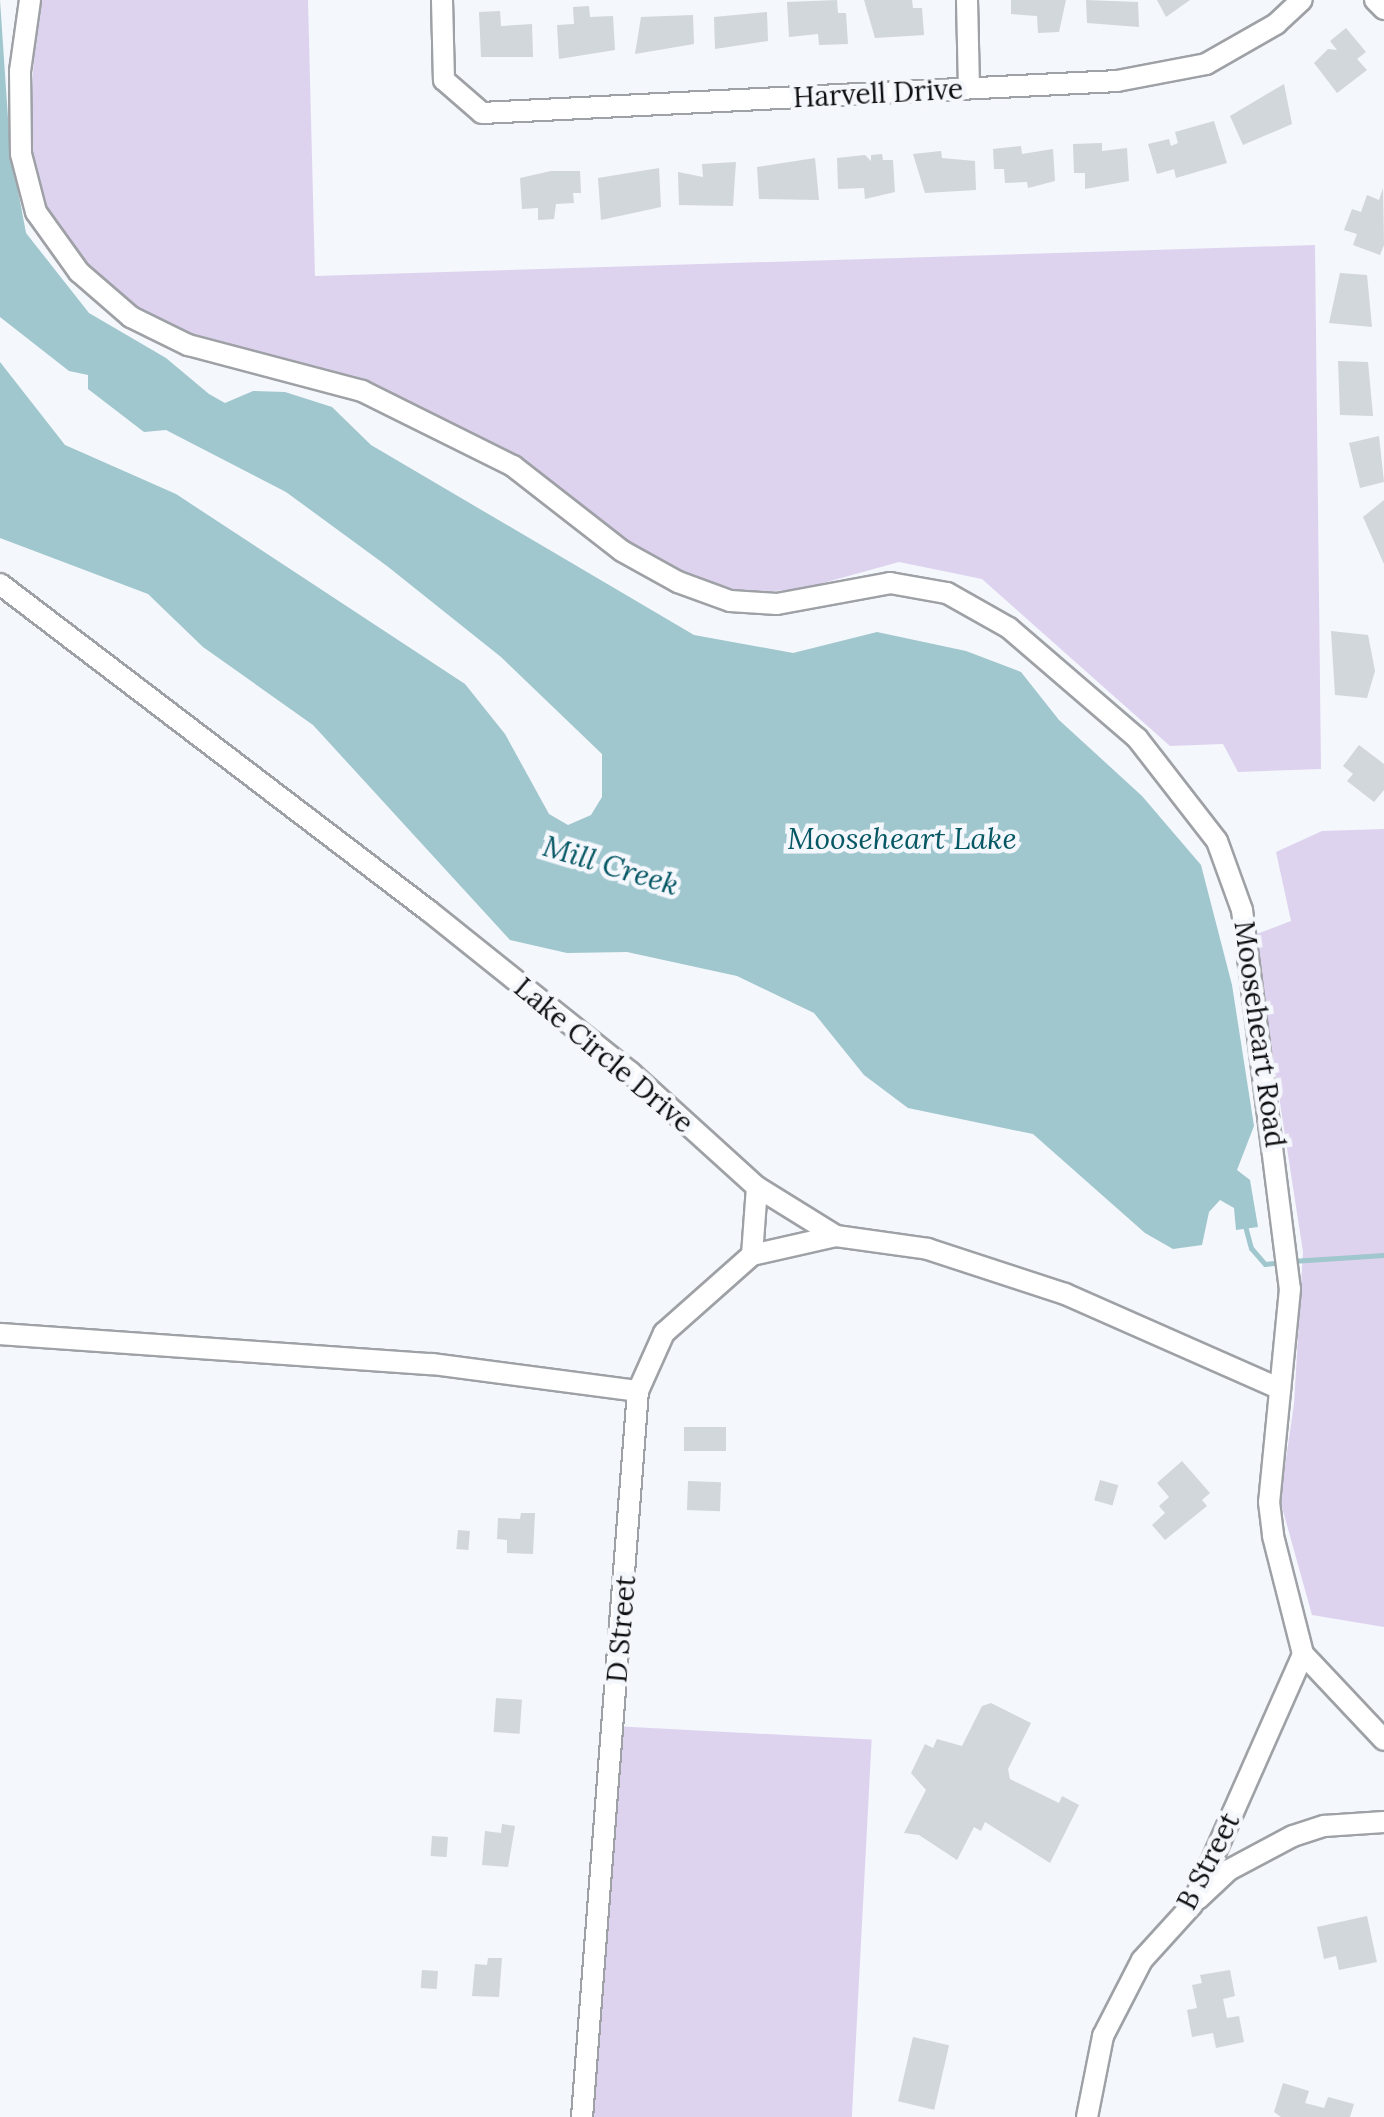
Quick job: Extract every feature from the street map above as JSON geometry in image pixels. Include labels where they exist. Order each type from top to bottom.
[{"type":"street","name":"Mooseheart Road","points":[[30,0],[20,71],[22,154],[36,212],[78,272],[132,317],[188,344],[362,391],[513,466],[622,551],[678,582],[730,600],[777,604],[890,583],[947,593],[1010,628],[1137,738],[1217,841],[1242,910],[1287,1227],[1290,1289],[1269,1502],[1302,1654]]},
{"type":"street","name":"Harvell Drive","points":[[442,0],[444,80],[482,113],[1117,82],[1206,64],[1276,24],[1302,0]]},
{"type":"street","points":[[967,0],[970,88]]},
{"type":"street","points":[[1375,0],[1384,10]]},
{"type":"street","name":"Lake Circle Drive","points":[[0,584],[506,973],[630,1072],[757,1187],[836,1236],[928,1249],[1065,1294],[1280,1389]]},
{"type":"street","points":[[757,1187],[752,1255],[836,1236]]},
{"type":"street","name":"D Street","points":[[582,2117],[638,1391],[664,1332],[752,1255]]},
{"type":"street","points":[[0,1334],[432,1364],[638,1391]]},
{"type":"street","points":[[1302,1654],[1384,1740]]},
{"type":"street","name":"B Street","points":[[1087,2117],[1103,2036],[1142,1960],[1192,1905],[1302,1654]]},
{"type":"street","points":[[1192,1905],[1230,1870],[1293,1836],[1324,1826],[1384,1822]]},
{"type":"shaded area","points":[[38,0],[308,0],[315,276],[1315,245],[1321,769],[1238,772],[1223,744],[1170,746],[982,579],[899,562],[801,589],[747,593],[677,571],[610,534],[506,456],[382,388],[261,359],[177,329],[103,287],[40,203],[28,144]]},
{"type":"shaded area","points":[[1384,829],[1384,1627],[1312,1615],[1280,1500],[1294,1404],[1303,1252],[1254,935],[1291,921],[1276,852],[1322,831]]},
{"type":"shaded area","points":[[613,1726],[872,1740],[852,2117],[593,2117]]},
{"type":"water","name":"Mooseheart Lake","points":[[0,0],[10,148],[26,233],[89,313],[166,358],[209,394],[225,403],[253,391],[285,392],[332,407],[371,445],[694,635],[793,653],[877,632],[966,651],[1021,672],[1059,720],[1142,796],[1201,865],[1232,985],[1254,1126],[1237,1170],[1250,1180],[1258,1227],[1236,1230],[1234,1208],[1220,1200],[1209,1212],[1202,1245],[1173,1249],[1145,1233],[1033,1134],[908,1108],[864,1075],[814,1013],[737,976],[627,952],[567,953],[510,940],[313,725],[203,647],[148,594],[0,538],[0,362],[65,445],[176,494],[465,684],[505,734],[549,814],[568,825],[591,815],[602,797],[602,754],[501,657],[387,566],[286,492],[166,430],[144,432],[88,389],[88,375],[69,371],[0,317]]},
{"type":"building","points":[[837,0],[838,13],[846,13],[848,44],[819,45],[818,34],[789,37],[787,2]]},
{"type":"building","points":[[864,0],[912,0],[913,8],[922,8],[924,35],[875,38]]},
{"type":"building","points":[[1011,0],[1066,0],[1059,32],[1038,33],[1037,16],[1011,14]]},
{"type":"building","points":[[1086,0],[1138,2],[1139,27],[1087,23]]},
{"type":"building","points":[[1157,0],[1190,0],[1166,17]]},
{"type":"building","points":[[589,6],[590,17],[613,16],[615,50],[559,59],[557,25],[574,24],[573,7]]},
{"type":"building","points":[[500,11],[501,26],[532,24],[533,57],[481,57],[479,12]]},
{"type":"building","points":[[767,12],[768,41],[715,49],[714,17]]},
{"type":"building","points":[[693,15],[694,44],[635,54],[641,17]]},
{"type":"building","points":[[1346,28],[1366,52],[1357,59],[1367,70],[1337,93],[1314,63],[1328,49],[1337,50],[1330,41]]},
{"type":"building","points":[[1284,84],[1292,124],[1243,145],[1230,116]]},
{"type":"building","points":[[1214,121],[1227,163],[1176,178],[1174,169],[1157,174],[1148,144],[1169,139],[1171,146],[1178,143],[1175,132]]},
{"type":"building","points":[[1102,143],[1102,151],[1127,148],[1129,181],[1085,189],[1085,173],[1074,173],[1073,144]]},
{"type":"building","points":[[1021,146],[1022,154],[1053,149],[1055,181],[1028,188],[1027,182],[1005,183],[1004,169],[994,169],[993,149]]},
{"type":"building","points":[[941,151],[942,158],[975,161],[976,190],[925,193],[913,154]]},
{"type":"building","points":[[882,154],[883,160],[893,160],[895,192],[865,199],[864,188],[838,189],[837,158],[865,155],[871,161],[871,155]]},
{"type":"building","points":[[815,158],[819,200],[759,199],[757,167]]},
{"type":"building","points":[[736,162],[733,206],[679,205],[678,172],[703,177],[702,164]]},
{"type":"building","points":[[659,168],[661,207],[601,220],[598,178]]},
{"type":"building","points":[[551,171],[580,171],[581,193],[573,193],[574,203],[556,204],[554,219],[538,220],[538,208],[522,209],[520,178]]},
{"type":"building","points":[[1383,188],[1384,245],[1380,255],[1353,245],[1357,234],[1344,230],[1352,209],[1361,212],[1367,195],[1379,200]]},
{"type":"building","points":[[1340,273],[1367,275],[1372,327],[1329,323]]},
{"type":"building","points":[[1338,361],[1368,362],[1373,416],[1340,415]]},
{"type":"building","points":[[1379,436],[1384,482],[1360,488],[1349,443]]},
{"type":"building","points":[[1384,500],[1384,564],[1363,517]]},
{"type":"building","points":[[1331,631],[1368,635],[1375,671],[1367,698],[1335,695]]},
{"type":"building","points":[[1359,745],[1384,764],[1384,790],[1374,802],[1347,781],[1353,774],[1343,766]]},
{"type":"building","points":[[684,1427],[726,1427],[726,1451],[684,1451]]},
{"type":"building","points":[[1182,1461],[1210,1493],[1202,1500],[1207,1506],[1165,1540],[1152,1525],[1165,1513],[1159,1506],[1169,1497],[1157,1483]]},
{"type":"building","points":[[1100,1480],[1118,1485],[1112,1505],[1094,1500]]},
{"type":"building","points":[[688,1481],[721,1482],[720,1511],[687,1510]]},
{"type":"building","points":[[521,1513],[535,1513],[533,1554],[507,1553],[507,1540],[497,1539],[498,1518],[520,1519]]},
{"type":"building","points":[[458,1530],[470,1531],[468,1550],[456,1549]]},
{"type":"building","points":[[496,1698],[522,1700],[520,1734],[494,1732]]},
{"type":"building","points":[[991,1703],[1031,1723],[1008,1769],[1010,1779],[1059,1803],[1062,1796],[1079,1805],[1050,1863],[985,1822],[981,1831],[974,1827],[957,1860],[919,1835],[904,1833],[926,1790],[911,1773],[925,1744],[933,1748],[937,1739],[962,1746],[982,1706]]},
{"type":"building","points":[[502,1824],[515,1826],[508,1867],[482,1865],[485,1831],[501,1833]]},
{"type":"building","points":[[432,1836],[448,1837],[447,1857],[431,1856]]},
{"type":"building","points":[[1367,1916],[1377,1962],[1339,1970],[1336,1956],[1324,1959],[1317,1927]]},
{"type":"building","points":[[488,1958],[502,1958],[499,1997],[472,1996],[475,1964],[487,1965]]},
{"type":"building","points":[[422,1970],[438,1971],[437,1989],[421,1988]]},
{"type":"building","points":[[1230,1970],[1235,1996],[1223,1999],[1227,2018],[1239,2016],[1244,2042],[1216,2048],[1213,2033],[1192,2037],[1187,2010],[1197,2008],[1192,1985],[1202,1983],[1200,1975]]},
{"type":"building","points":[[913,2037],[949,2045],[934,2110],[898,2101]]},
{"type":"building","points":[[1283,2083],[1309,2091],[1305,2103],[1324,2108],[1328,2097],[1354,2104],[1350,2117],[1281,2117],[1274,2112]]},
{"type":"waterway","points":[[1244,1222],[1251,1248],[1265,1264],[1281,1262]]},
{"type":"waterway","points":[[1292,1261],[1384,1255]]},
{"type":"water label","name":"Mill Creek","points":[[611,865]]}]
